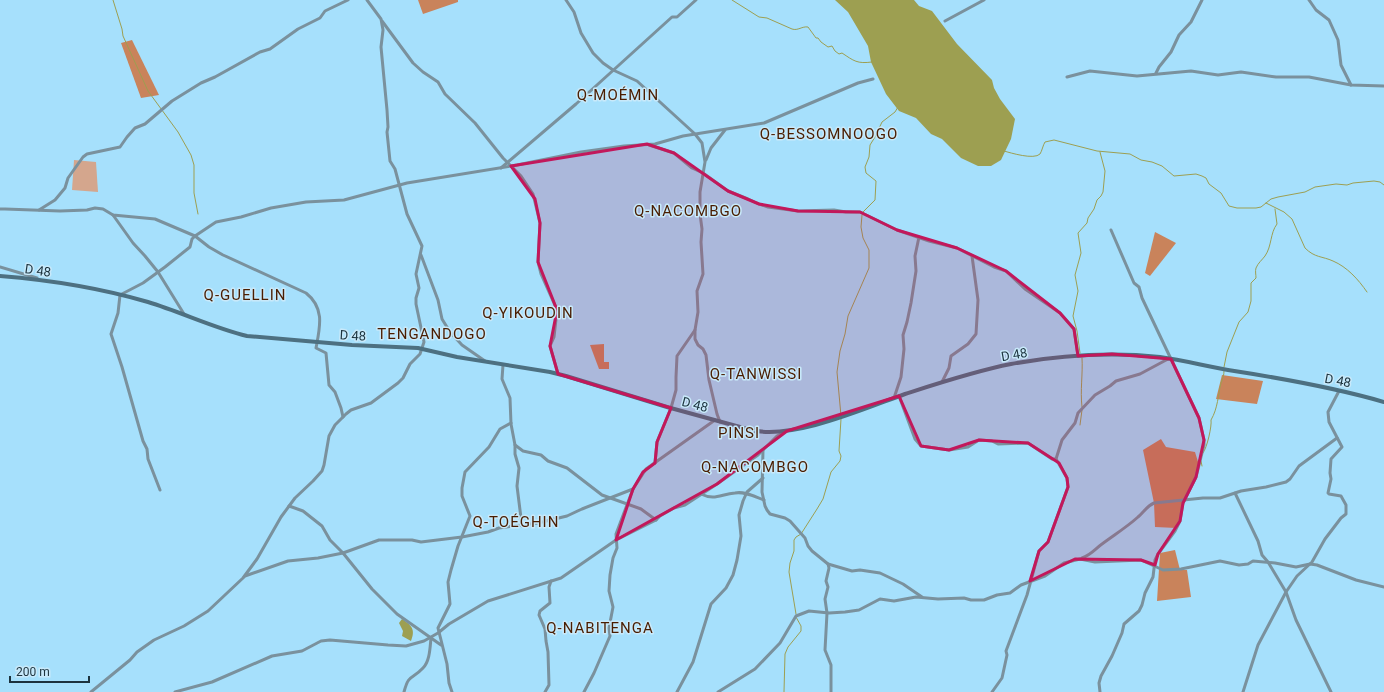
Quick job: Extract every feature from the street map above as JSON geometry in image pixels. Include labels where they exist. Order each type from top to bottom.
[{"type":"street","points":[[37,210],[55,200],[65,188],[68,178],[83,157],[87,154],[120,147],[135,128],[144,124],[172,101],[201,83],[215,77],[260,52],[270,49],[298,29],[320,18],[325,11],[348,0]]},
{"type":"street","points":[[367,0],[413,63],[438,82],[445,94],[475,123],[507,162],[521,176],[535,199],[540,223],[538,262],[541,274],[554,300],[558,313],[554,338],[550,346],[558,374]]},
{"type":"street","points":[[566,0],[574,12],[581,33],[593,53],[613,70],[637,81],[695,134],[702,143],[705,162]]},
{"type":"street","points":[[500,168],[576,104],[672,17],[677,16],[696,0]]},
{"type":"street","points":[[945,21],[984,0]]},
{"type":"street","points":[[1156,73],[1171,52],[1179,35],[1191,22],[1202,0]]},
{"type":"street","points":[[1309,0],[1316,10],[1329,20],[1338,40],[1341,65],[1351,85]]},
{"type":"street","points":[[91,692],[130,660],[137,652],[154,640],[184,626],[208,610],[245,576],[289,506],[322,471],[329,436],[335,425],[352,410],[371,403],[398,383],[403,378],[410,364],[420,354],[424,342],[419,311],[416,304],[419,288],[416,274],[422,246],[408,214],[395,169],[390,161],[381,47],[383,30],[381,19]]},
{"type":"street","points":[[1067,77],[1090,71],[1137,76],[1186,71],[1224,75],[1241,72],[1276,77],[1309,77],[1351,85],[1384,86]]},
{"type":"street","points":[[160,490],[148,459],[147,449],[143,441],[111,334],[118,313],[120,295],[158,272],[190,247],[192,239],[195,236],[216,222],[241,217],[271,208],[306,202],[344,200],[400,184],[432,178],[500,168],[581,152],[655,144],[683,136],[764,123],[858,83],[873,79]]},
{"type":"street","points":[[720,422],[709,380],[706,355],[695,339],[695,330],[698,312],[697,291],[703,274],[700,192],[705,162],[711,148],[725,130]]},
{"type":"street","points":[[647,144],[674,153],[692,168],[703,173],[728,191],[768,207],[798,211],[834,210],[860,212],[919,238],[957,248],[994,267],[1006,271],[1025,289],[1060,313],[1074,329],[1078,356]]},
{"type":"street","points":[[0,210],[60,211],[87,210],[95,208],[103,209],[112,215],[133,243],[158,272],[184,314]]},
{"type":"street","points":[[112,215],[155,219],[195,236],[209,247],[223,255],[264,275],[282,281],[306,293],[314,299],[317,305],[320,322],[318,343],[316,346],[317,350],[326,353],[329,385],[335,392],[343,417]]},
{"type":"street","points":[[1100,692],[1099,683],[1101,676],[1112,656],[1122,633],[1124,624],[1139,611],[1145,593],[1153,577],[1158,554],[1175,531],[1180,521],[1185,500],[1196,477],[1204,440],[1199,418],[1170,359],[1142,298],[1139,288],[1134,282],[1111,230]]},
{"type":"street","points":[[894,398],[901,377],[904,349],[903,335],[911,303],[916,271],[915,256],[919,238]]},
{"type":"street","points":[[421,255],[438,300],[442,319],[450,332],[462,345],[486,362]]},
{"type":"street","points":[[941,383],[949,368],[951,356],[968,344],[976,334],[978,300],[972,256]]},
{"type":"street","points":[[0,267],[42,281]]},
{"type":"street","name":"D 48","points":[[0,276],[42,281],[120,295],[184,314],[234,333],[247,336],[318,343],[408,347],[558,374],[671,408],[757,431],[787,431],[799,429],[828,421],[941,383],[1004,366],[1040,360],[1112,354],[1170,359],[1262,375],[1357,394],[1384,402]]},
{"type":"street","points":[[655,463],[659,438],[671,408],[676,390],[677,356],[695,330]]},
{"type":"street","points":[[1056,459],[1062,440],[1075,423],[1078,413],[1095,395],[1110,386],[1116,380],[1140,374],[1170,359]]},
{"type":"street","points":[[504,365],[502,379],[510,398],[511,423],[515,454],[519,468],[517,486],[522,526]]},
{"type":"street","points":[[1243,692],[1258,645],[1286,592],[1296,576],[1310,564],[1325,539],[1341,518],[1346,514],[1346,505],[1341,496],[1328,493],[1331,480],[1331,459],[1342,447],[1329,422],[1328,412],[1339,391]]},
{"type":"street","points":[[899,396],[915,439],[921,446],[949,450],[968,446],[979,440],[992,441],[998,444],[1028,443],[1048,456],[1056,459],[1067,478],[1068,487],[1048,542],[1039,551],[1027,595],[1006,651],[1007,656],[1002,678],[992,692]]},
{"type":"street","points":[[584,692],[610,636],[609,628],[613,608],[609,591],[613,558],[617,548],[616,534],[633,489],[643,472],[715,420],[717,414]]},
{"type":"street","points":[[452,691],[438,628],[450,604],[448,582],[458,546],[470,516],[462,496],[463,477],[467,470],[489,448],[500,429],[511,423]]},
{"type":"street","points":[[175,692],[212,682],[272,656],[302,651],[321,641],[330,640],[406,646],[424,641],[488,601],[561,578],[616,540],[656,520],[674,508],[685,505],[738,470],[763,450],[777,436],[787,431]]},
{"type":"street","points":[[718,692],[754,669],[780,643],[796,616],[799,614],[810,611],[827,613],[859,610],[880,599],[894,601],[922,597],[938,600],[964,598],[971,600],[984,600],[997,595],[1010,593],[1021,585],[1045,576],[1064,563],[1080,559],[1093,553],[1100,545],[1129,525],[1149,505],[1154,503],[1203,498],[1220,498],[1241,491],[1286,482],[1300,466],[1337,438]]},
{"type":"street","points":[[515,445],[523,451],[541,455],[548,461],[567,468],[602,494],[641,509],[656,520]]},
{"type":"street","points":[[763,450],[764,500],[765,506],[770,514],[790,521],[805,538],[812,551],[828,564],[852,571],[860,570],[880,573],[903,584],[922,597]]},
{"type":"street","points":[[677,692],[693,662],[712,604],[726,588],[733,575],[741,536],[739,521],[740,508],[746,493],[763,478]]},
{"type":"street","points":[[245,576],[288,561],[318,558],[343,553],[379,540],[412,540],[421,542],[462,537],[488,532],[499,528],[522,526],[567,516],[633,489]]},
{"type":"street","points":[[701,494],[708,498],[714,498],[736,492],[746,493],[764,500]]},
{"type":"street","points":[[1235,493],[1258,541],[1262,556],[1268,562],[1286,592],[1296,620],[1331,692]]},
{"type":"street","points":[[289,506],[303,511],[322,526],[330,540],[389,606],[397,614],[441,645]]},
{"type":"street","points":[[1080,559],[1095,562],[1141,560],[1155,565],[1163,570],[1181,569],[1220,561],[1239,565],[1248,564],[1253,561],[1268,562],[1296,567],[1310,564],[1317,565],[1356,580],[1384,587]]},
{"type":"street","points":[[828,564],[829,568],[826,581],[828,587],[825,599],[827,613],[825,650],[831,664],[831,692]]},
{"type":"street","points":[[545,692],[549,685],[548,652],[545,629],[539,615],[540,612],[550,603],[549,587],[551,581]]},
{"type":"street","points":[[404,692],[406,682],[411,676],[424,668],[429,652],[431,638]]},
{"type":"highlighted area","points":[[647,144],[674,153],[728,191],[759,204],[798,211],[860,212],[897,230],[957,248],[1006,271],[1060,313],[1074,329],[1078,356],[1112,354],[1171,359],[1199,418],[1204,440],[1196,477],[1183,503],[1180,521],[1158,554],[1155,565],[1141,560],[1075,559],[1030,581],[1039,551],[1048,542],[1068,487],[1067,478],[1059,463],[1028,443],[979,440],[949,450],[921,446],[899,396],[787,431],[717,484],[616,540],[633,489],[643,472],[655,463],[657,442],[671,408],[558,374],[550,346],[557,310],[538,262],[540,223],[535,199],[511,166]]},
{"type":"shaded area","points":[[418,0],[458,0],[458,2],[423,14]]},
{"type":"shaded area","points":[[835,0],[914,0],[919,6],[932,11],[957,44],[992,80],[994,88],[1000,99],[1015,119],[1011,139],[1001,160],[991,166],[978,166],[961,158],[942,139],[931,134],[916,118],[899,111],[886,94],[871,62],[868,46],[848,12]]},
{"type":"shaded area","points":[[132,40],[159,95],[141,98],[121,43]]},
{"type":"shaded area","points":[[74,160],[96,162],[98,192],[72,190]]},
{"type":"shaded area","points":[[1155,232],[1176,243],[1150,276],[1145,273]]},
{"type":"shaded area","points":[[604,344],[604,362],[609,362],[609,369],[599,369],[590,345]]},
{"type":"shaded area","points":[[1222,375],[1263,381],[1257,404],[1216,399]]},
{"type":"shaded area","points":[[1161,439],[1166,447],[1195,452],[1199,465],[1196,477],[1183,503],[1180,521],[1176,528],[1155,527],[1154,503],[1143,450]]},
{"type":"shaded area","points":[[1175,550],[1180,570],[1187,570],[1191,597],[1157,601],[1160,553]]},
{"type":"shaded area","points":[[402,619],[408,623],[413,630],[411,641],[402,636],[403,631],[399,623]]},
{"type":"waterway","points":[[113,0],[123,36],[148,91],[178,132],[191,155],[194,165],[194,193],[198,214]]},
{"type":"waterway","points":[[732,0],[759,17],[767,18],[792,29],[808,27],[816,38],[828,47],[832,46],[839,54],[842,53],[853,60],[863,63],[872,62]]},
{"type":"waterway","points":[[863,212],[875,200],[876,181],[866,173],[865,167],[869,157],[870,145],[882,122],[895,112],[898,107]]},
{"type":"waterway","points":[[1004,151],[1022,156],[1037,156],[1040,154],[1045,142],[1054,140],[1097,151],[1130,154],[1141,160],[1162,166],[1174,176],[1196,174],[1206,178],[1209,184],[1221,193],[1229,206],[1237,208],[1261,207],[1271,199],[1305,192],[1315,187],[1336,184],[1347,185],[1374,181],[1380,182],[1384,185]]},
{"type":"waterway","points":[[1080,353],[1073,316],[1078,291],[1075,275],[1081,253],[1078,233],[1087,223],[1097,200],[1103,192],[1105,171],[1100,152]]},
{"type":"waterway","points":[[1266,203],[1284,212],[1292,219],[1305,248],[1315,255],[1333,261],[1348,270],[1367,292]]},
{"type":"waterway","points":[[1224,367],[1227,352],[1239,322],[1248,312],[1251,301],[1251,283],[1256,278],[1256,268],[1269,248],[1273,231],[1277,224],[1275,209]]},
{"type":"waterway","points":[[841,416],[837,372],[840,351],[848,316],[869,268],[869,250],[863,238],[861,227],[862,215]]},
{"type":"waterway","points":[[1082,358],[1082,407]]},
{"type":"waterway","points":[[1203,453],[1209,437],[1211,420],[1216,406],[1224,371]]},
{"type":"waterway","points":[[1080,425],[1082,410]]},
{"type":"waterway","points":[[796,614],[789,572],[794,551],[794,540],[801,534],[823,499],[831,472],[840,461],[841,456],[839,451],[841,419]]},
{"type":"waterway","points":[[1201,461],[1202,466]]},
{"type":"waterway","points":[[784,692],[785,654],[788,647],[801,631],[801,626],[796,617]]},
{"type":"district","name":"Q-MOÉMIN","points":[[618,95]]},
{"type":"district","name":"Q-BESSOMNOOGO","points":[[829,134]]},
{"type":"district","name":"Q-NACOMBGO","points":[[688,211]]},
{"type":"district","name":"Q-GUELLIN","points":[[245,295]]},
{"type":"district","name":"Q-YIKOUDIN","points":[[528,313]]},
{"type":"district","name":"TENGANDOGO","points":[[432,334]]},
{"type":"district","name":"Q-TANWISSI","points":[[756,374]]},
{"type":"district","name":"PINSI","points":[[739,433]]},
{"type":"district","name":"Q-NACOMBGO","points":[[755,467]]},
{"type":"district","name":"Q-TOÉGHIN","points":[[516,522]]},
{"type":"district","name":"Q-NABITENGA","points":[[600,628]]}]
